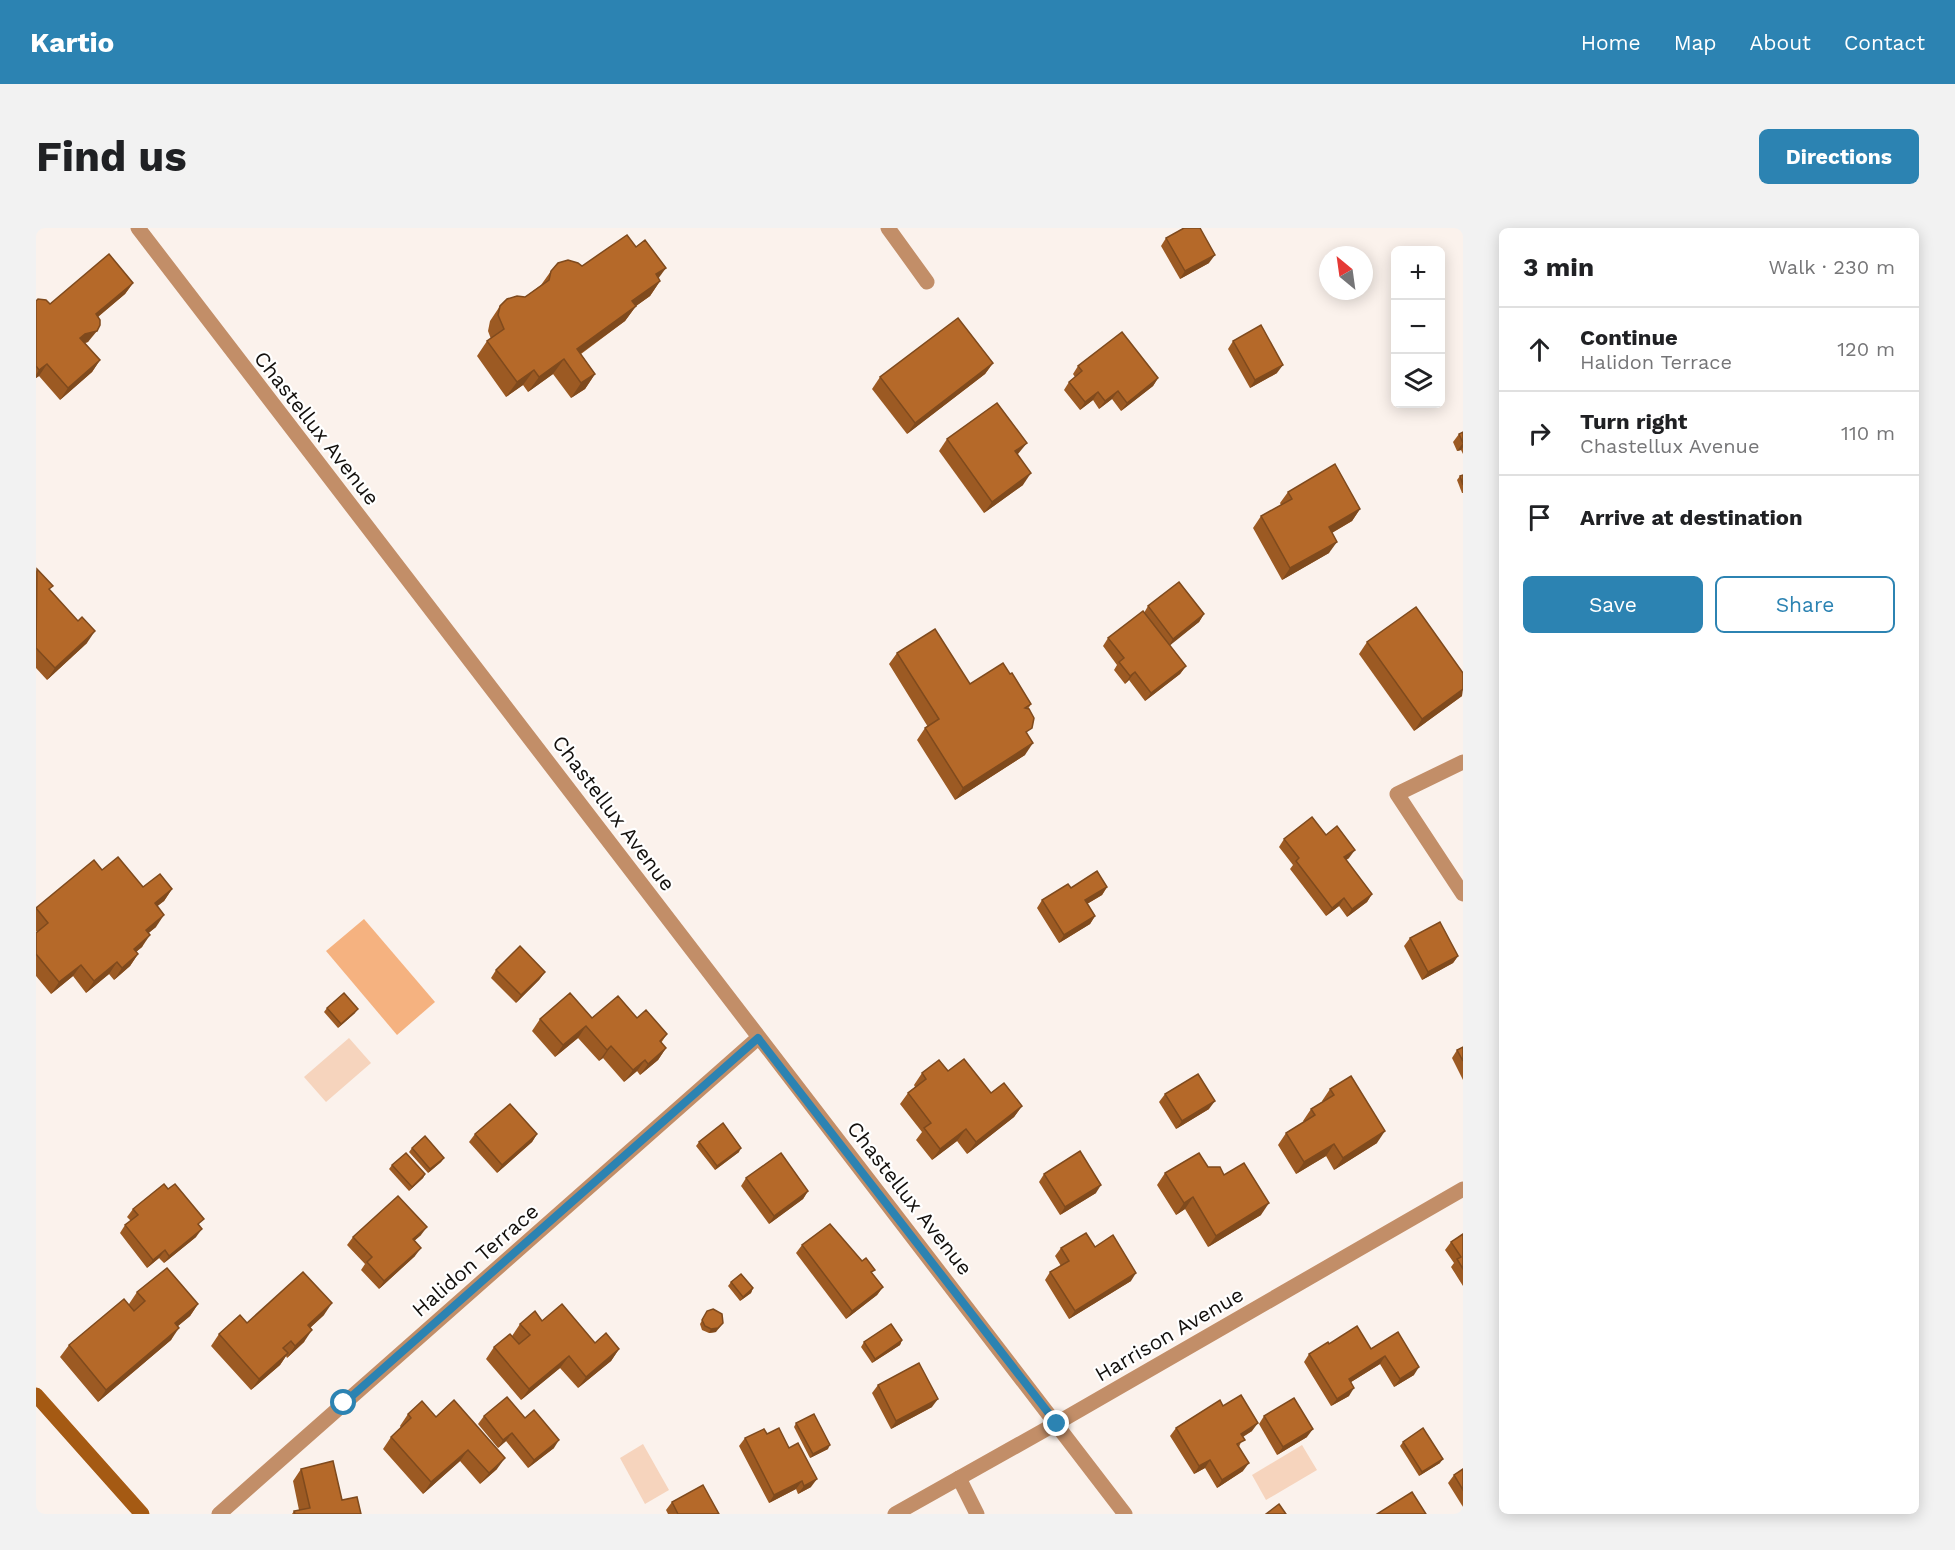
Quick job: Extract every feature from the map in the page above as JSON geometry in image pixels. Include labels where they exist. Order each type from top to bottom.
[{"type":"main road","points":[[36,1395],[142,1514]]},
{"type":"street","name":"Chastellux Avenue","points":[[138,228],[1125,1514]]},
{"type":"street","points":[[888,228],[927,282]]},
{"type":"street","points":[[1463,762],[1397,794],[1463,894]]},
{"type":"street","name":"Halidon Terrace","points":[[219,1514],[758,1038]]},
{"type":"street","name":"Harrison Avenue","points":[[895,1514],[1057,1424],[1463,1189]]},
{"type":"street","points":[[959,1478],[977,1514]]},
{"type":"shaded area","points":[[364,919],[435,1002],[397,1035],[326,951]]},
{"type":"shaded area","points":[[349,1038],[371,1063],[326,1102],[304,1077]]},
{"type":"shaded area","points":[[643,1444],[669,1490],[645,1504],[620,1458]]},
{"type":"shaded area","points":[[1302,1445],[1317,1470],[1266,1500],[1252,1475]]},
{"type":"building","points":[[1184,228],[1200,228],[1215,255],[1185,271],[1166,238]]},
{"type":"building","points":[[627,235],[636,247],[645,240],[666,268],[656,274],[660,281],[632,301],[636,306],[577,349],[595,374],[581,383],[564,359],[539,377],[534,370],[517,382],[487,341],[504,329],[498,315],[500,306],[507,299],[517,296],[525,297],[549,280],[551,271],[558,263],[568,260],[582,266]]},
{"type":"building","points":[[109,254],[133,283],[96,314],[100,320],[97,331],[80,338],[100,360],[68,388],[47,364],[39,370],[36,366],[36,301],[46,300],[50,304]]},
{"type":"building","points":[[958,318],[993,363],[915,423],[880,377]]},
{"type":"building","points":[[1261,325],[1283,365],[1255,380],[1233,341]]},
{"type":"building","points":[[1122,332],[1158,378],[1127,403],[1118,391],[1105,401],[1098,392],[1085,402],[1069,382],[1082,371],[1078,366]]},
{"type":"building","points":[[997,403],[1027,443],[1015,451],[1031,473],[992,502],[947,439]]},
{"type":"building","points":[[1335,464],[1360,509],[1329,527],[1337,542],[1290,568],[1261,516],[1292,499],[1288,492]]},
{"type":"building","points":[[37,569],[53,586],[49,589],[78,621],[82,617],[95,631],[55,668],[36,648]]},
{"type":"building","points":[[1179,582],[1204,614],[1173,639],[1148,606]]},
{"type":"building","points":[[1416,607],[1463,673],[1463,689],[1422,719],[1367,642]]},
{"type":"building","points":[[1143,611],[1186,666],[1151,693],[1135,672],[1130,676],[1119,662],[1124,658],[1108,638]]},
{"type":"building","points":[[935,629],[970,684],[1003,663],[1031,704],[1025,708],[1029,709],[1034,718],[1032,728],[1026,732],[1033,743],[963,788],[925,728],[939,719],[897,653]]},
{"type":"building","points":[[1312,817],[1326,835],[1337,826],[1355,850],[1344,857],[1372,894],[1352,909],[1344,898],[1332,908],[1296,861],[1299,858],[1284,839]]},
{"type":"building","points":[[118,857],[143,887],[160,874],[172,889],[155,903],[164,915],[146,930],[150,935],[134,949],[138,954],[122,968],[117,962],[94,981],[81,965],[59,982],[36,954],[36,933],[48,923],[36,908],[94,860],[102,870]]},
{"type":"building","points":[[1097,871],[1107,887],[1085,900],[1095,916],[1064,935],[1042,900],[1068,884],[1071,888]]},
{"type":"building","points":[[1440,922],[1458,956],[1428,972],[1410,938]]},
{"type":"building","points":[[520,946],[545,972],[521,995],[496,970]]},
{"type":"building","points":[[344,993],[358,1009],[341,1024],[327,1008]]},
{"type":"building","points":[[570,993],[592,1018],[618,996],[637,1018],[646,1010],[667,1034],[660,1041],[666,1048],[648,1064],[645,1060],[633,1070],[611,1046],[607,1050],[586,1026],[563,1045],[540,1019]]},
{"type":"building","points":[[1463,1047],[1463,1061],[1457,1050]]},
{"type":"building","points":[[964,1059],[991,1093],[1004,1083],[1022,1106],[976,1142],[966,1129],[940,1149],[924,1128],[931,1123],[908,1093],[926,1079],[922,1073],[939,1060],[948,1071]]},
{"type":"building","points":[[1198,1074],[1215,1101],[1182,1121],[1165,1094]]},
{"type":"building","points":[[1351,1076],[1385,1131],[1343,1158],[1334,1144],[1304,1162],[1286,1133],[1315,1115],[1311,1109],[1334,1095],[1330,1089]]},
{"type":"building","points":[[510,1104],[537,1134],[502,1165],[475,1134]]},
{"type":"building","points":[[723,1123],[741,1148],[717,1166],[699,1142]]},
{"type":"building","points":[[425,1136],[444,1158],[430,1169],[412,1148]]},
{"type":"building","points":[[1080,1151],[1101,1185],[1065,1207],[1044,1174]]},
{"type":"building","points":[[406,1153],[425,1174],[412,1187],[392,1165]]},
{"type":"building","points":[[781,1153],[808,1191],[774,1216],[746,1178]]},
{"type":"building","points":[[1199,1153],[1208,1167],[1220,1167],[1224,1175],[1244,1163],[1269,1203],[1216,1236],[1193,1197],[1184,1203],[1165,1173]]},
{"type":"building","points":[[164,1184],[168,1189],[175,1184],[204,1219],[198,1224],[202,1229],[169,1256],[165,1250],[153,1260],[125,1225],[138,1215],[133,1209]]},
{"type":"building","points":[[398,1196],[427,1227],[413,1239],[421,1248],[384,1281],[367,1262],[372,1257],[353,1237]]},
{"type":"building","points":[[830,1224],[862,1261],[866,1258],[875,1270],[871,1272],[883,1287],[852,1311],[802,1245]]},
{"type":"building","points":[[1086,1233],[1095,1247],[1113,1235],[1136,1273],[1075,1311],[1050,1272],[1069,1261],[1061,1248]]},
{"type":"building","points":[[1463,1234],[1463,1269],[1457,1259],[1461,1257],[1451,1242]]},
{"type":"building","points":[[167,1268],[198,1304],[175,1323],[179,1328],[106,1390],[69,1345],[124,1299],[134,1311],[145,1301],[137,1292]]},
{"type":"building","points":[[303,1272],[332,1303],[308,1325],[312,1330],[295,1346],[291,1341],[283,1348],[288,1353],[259,1379],[219,1334],[240,1315],[247,1323]]},
{"type":"building","points":[[741,1274],[753,1288],[743,1297],[731,1282]]},
{"type":"building","points":[[562,1304],[595,1343],[606,1333],[619,1349],[586,1377],[569,1356],[529,1389],[494,1347],[510,1334],[519,1344],[530,1335],[520,1324],[535,1311],[542,1321]]},
{"type":"building","points":[[713,1309],[722,1314],[723,1323],[718,1328],[711,1329],[705,1326],[702,1320],[707,1311]]},
{"type":"building","points":[[891,1324],[902,1340],[875,1359],[864,1342]]},
{"type":"building","points":[[1357,1326],[1371,1349],[1398,1332],[1419,1367],[1400,1379],[1385,1356],[1349,1379],[1354,1388],[1337,1399],[1309,1354]]},
{"type":"building","points":[[919,1363],[938,1399],[896,1421],[878,1385]]},
{"type":"building","points":[[1241,1395],[1258,1423],[1241,1434],[1245,1440],[1237,1444],[1249,1463],[1222,1480],[1210,1460],[1199,1466],[1176,1428],[1220,1400],[1223,1406]]},
{"type":"building","points":[[507,1397],[525,1418],[534,1410],[559,1440],[534,1460],[512,1433],[503,1440],[484,1416]]},
{"type":"building","points":[[1294,1398],[1313,1429],[1283,1447],[1264,1416]]},
{"type":"building","points":[[454,1400],[505,1458],[489,1473],[468,1450],[431,1482],[391,1437],[411,1418],[408,1414],[422,1401],[436,1417]]},
{"type":"building","points":[[814,1414],[830,1445],[813,1454],[796,1423]]},
{"type":"building","points":[[779,1428],[789,1448],[798,1443],[817,1479],[804,1486],[802,1481],[774,1495],[745,1438],[764,1429],[767,1434]]},
{"type":"building","points":[[1423,1428],[1443,1459],[1422,1472],[1403,1442]]},
{"type":"building","points":[[333,1461],[342,1500],[357,1497],[361,1514],[295,1514],[294,1511],[310,1508],[301,1469]]},
{"type":"building","points":[[1463,1469],[1463,1490],[1454,1475]]},
{"type":"building","points":[[703,1485],[719,1514],[678,1514],[672,1502]]},
{"type":"building","points":[[1412,1492],[1426,1514],[1377,1514]]},
{"type":"building","points":[[1279,1504],[1286,1514],[1266,1514]]},
{"type":"route","points":[[344,1403],[758,1038],[1057,1424]]}]
